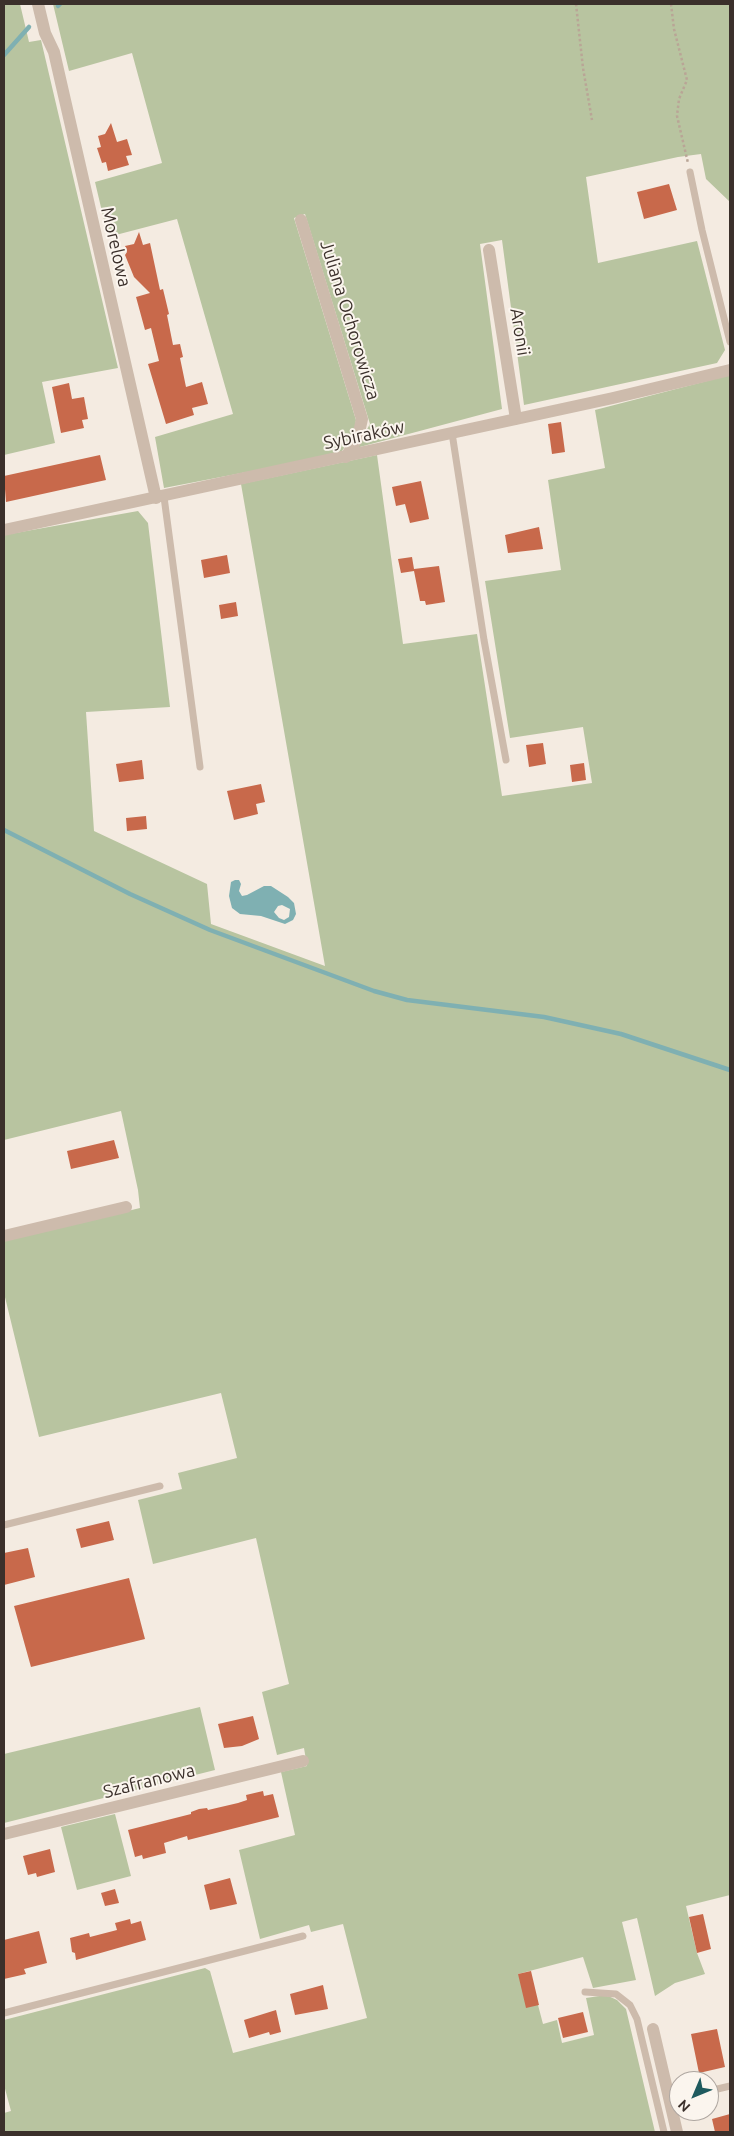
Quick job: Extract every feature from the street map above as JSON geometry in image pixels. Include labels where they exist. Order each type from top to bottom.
[{"type":"street","name":"Morelowa","points":[[38,4],[45,33],[54,52],[160,498]]},
{"type":"street","name":"Juliana Ochorowicza","points":[[301,220],[362,419],[362,426],[358,437],[346,457]]},
{"type":"street","name":"Aronii","points":[[489,250],[516,419]]},
{"type":"street","name":"Sybiraków","points":[[4,530],[160,498],[730,370]]},
{"type":"street","points":[[4,1236],[126,1207]]},
{"type":"street","name":"Szafranowa","points":[[4,1834],[303,1761]]},
{"type":"street","points":[[653,2028],[669,2082]]},
{"type":"lane","points":[[690,172],[730,342]]},
{"type":"lane","points":[[452,433],[484,640],[506,760]]},
{"type":"lane","points":[[160,498],[200,767]]},
{"type":"lane","points":[[4,1526],[160,1486]]},
{"type":"lane","points":[[4,2013],[303,1936]]},
{"type":"lane","points":[[584,1992],[616,1994],[630,2006],[637,2019],[664,2132]]},
{"type":"path","points":[[576,4],[583,68],[592,120]]},
{"type":"path","points":[[671,4],[674,29],[686,80],[679,99],[677,116],[690,172]]},
{"type":"green space","points":[[4,4],[20,4],[29,42],[41,40],[118,368],[42,382],[55,443],[4,455]]},
{"type":"green space","points":[[53,4],[730,4],[730,202],[706,179],[701,154],[678,157],[586,177],[598,263],[697,241],[725,350],[717,363],[524,405],[502,240],[480,244],[502,409],[356,448],[370,424],[305,214],[294,218],[356,420],[354,433],[340,454],[164,488],[155,437],[233,414],[177,219],[108,237],[95,182],[162,163],[132,53],[69,71]]},
{"type":"green space","points":[[730,375],[730,1895],[686,1906],[697,1953],[705,1974],[675,1983],[655,1996],[637,1918],[622,1922],[636,1980],[593,1988],[583,1957],[518,1974],[538,2005],[543,2024],[557,2020],[562,2043],[594,2035],[586,1998],[606,1995],[617,2000],[626,2009],[655,2132],[4,2132],[4,2113],[11,2111],[4,2085],[4,2020],[205,1968],[210,1971],[233,2053],[367,2018],[343,1924],[311,1932],[309,1925],[260,1939],[239,1850],[295,1835],[281,1772],[307,1766],[304,1748],[277,1755],[262,1692],[289,1684],[256,1538],[153,1564],[138,1500],[182,1489],[178,1473],[237,1458],[221,1393],[39,1437],[4,1293],[4,1241],[140,1208],[121,1111],[4,1140],[4,535],[138,511],[148,523],[170,707],[86,712],[94,831],[207,884],[211,924],[325,966],[241,484],[377,455],[403,644],[477,634],[502,796],[592,783],[583,727],[510,738],[485,581],[561,570],[548,480],[605,468],[595,410]]},
{"type":"green space","points":[[200,1707],[215,1770],[4,1823],[4,1754]]},
{"type":"green space","points":[[115,1814],[131,1876],[77,1890],[61,1827]]},
{"type":"water","points":[[239,880],[241,884],[239,891],[242,896],[264,886],[271,886],[294,903],[296,914],[293,920],[285,924],[261,916],[240,914],[232,908],[229,896],[231,882]],"holes":[[[282,905],[290,909],[289,917],[284,920],[279,918],[274,912],[278,906]]]},
{"type":"building","points":[[111,123],[117,142],[127,139],[132,155],[126,156],[129,165],[108,171],[106,162],[102,163],[97,148],[101,147],[98,136],[105,134]]},
{"type":"building","points":[[669,184],[677,210],[644,219],[637,192]]},
{"type":"building","points":[[139,232],[143,245],[150,243],[160,290],[163,289],[169,314],[167,315],[173,345],[180,344],[183,357],[180,358],[186,387],[202,382],[208,404],[192,408],[194,415],[166,424],[148,364],[159,361],[151,328],[145,330],[136,297],[150,293],[134,277],[125,255],[127,252],[125,246],[134,244]]},
{"type":"building","points":[[69,383],[72,399],[84,397],[88,419],[82,420],[84,428],[61,433],[52,387]]},
{"type":"building","points":[[561,422],[565,452],[552,454],[548,424]]},
{"type":"building","points":[[100,455],[106,480],[6,502],[4,476]]},
{"type":"building","points":[[421,481],[429,519],[410,523],[405,504],[396,506],[392,487]]},
{"type":"building","points":[[539,527],[543,549],[508,553],[505,535]]},
{"type":"building","points":[[227,555],[230,573],[204,578],[201,560]]},
{"type":"building","points":[[412,557],[414,569],[439,566],[445,602],[426,605],[425,601],[420,601],[414,571],[401,573],[398,559]]},
{"type":"building","points":[[236,602],[238,616],[221,619],[219,605]]},
{"type":"building","points":[[543,743],[546,764],[529,767],[526,745]]},
{"type":"building","points":[[142,760],[144,779],[119,782],[116,764]]},
{"type":"building","points":[[584,763],[586,780],[572,782],[570,765]]},
{"type":"building","points":[[261,784],[265,802],[256,804],[258,814],[234,820],[227,791]]},
{"type":"building","points":[[146,816],[147,829],[127,831],[126,818]]},
{"type":"building","points":[[114,1140],[119,1158],[71,1169],[67,1151]]},
{"type":"building","points":[[109,1521],[114,1540],[81,1548],[76,1529]]},
{"type":"building","points":[[28,1548],[35,1577],[4,1585],[4,1553]]},
{"type":"building","points":[[129,1578],[145,1639],[31,1667],[14,1606]]},
{"type":"building","points":[[253,1716],[259,1739],[242,1746],[224,1748],[218,1724]]},
{"type":"building","points":[[263,1791],[264,1796],[273,1794],[279,1817],[188,1840],[187,1836],[164,1843],[166,1853],[143,1859],[142,1855],[135,1857],[128,1830],[191,1814],[191,1812],[199,1809],[207,1808],[208,1810],[238,1803],[247,1800],[246,1795]]},
{"type":"building","points":[[50,1849],[55,1872],[37,1877],[36,1873],[28,1875],[23,1856]]},
{"type":"building","points":[[230,1878],[237,1904],[210,1910],[204,1885]]},
{"type":"building","points":[[115,1889],[119,1903],[105,1906],[101,1893]]},
{"type":"building","points":[[703,1914],[711,1949],[697,1953],[689,1917]]},
{"type":"building","points":[[130,1919],[131,1924],[141,1921],[146,1940],[76,1960],[75,1953],[72,1952],[70,1938],[89,1933],[90,1937],[117,1930],[115,1923]]},
{"type":"building","points":[[39,1931],[47,1963],[24,1969],[26,1974],[4,1979],[4,1940]]},
{"type":"building","points":[[531,1971],[539,2005],[526,2008],[518,1974]]},
{"type":"building","points":[[323,1985],[328,2009],[295,2015],[290,1994]]},
{"type":"building","points":[[276,2010],[281,2032],[270,2035],[269,2032],[249,2038],[244,2020]]},
{"type":"building","points":[[583,2012],[588,2032],[563,2038],[558,2018]]},
{"type":"building","points":[[717,2029],[725,2067],[699,2071],[691,2034]]},
{"type":"building","points":[[730,2114],[730,2132],[715,2132],[712,2121],[719,2121],[719,2117]]},
{"type":"waterway","points":[[4,55],[29,27]]},
{"type":"waterway","points":[[4,830],[130,894],[210,930],[374,991],[407,1000],[544,1017],[621,1034],[730,1070]]}]
